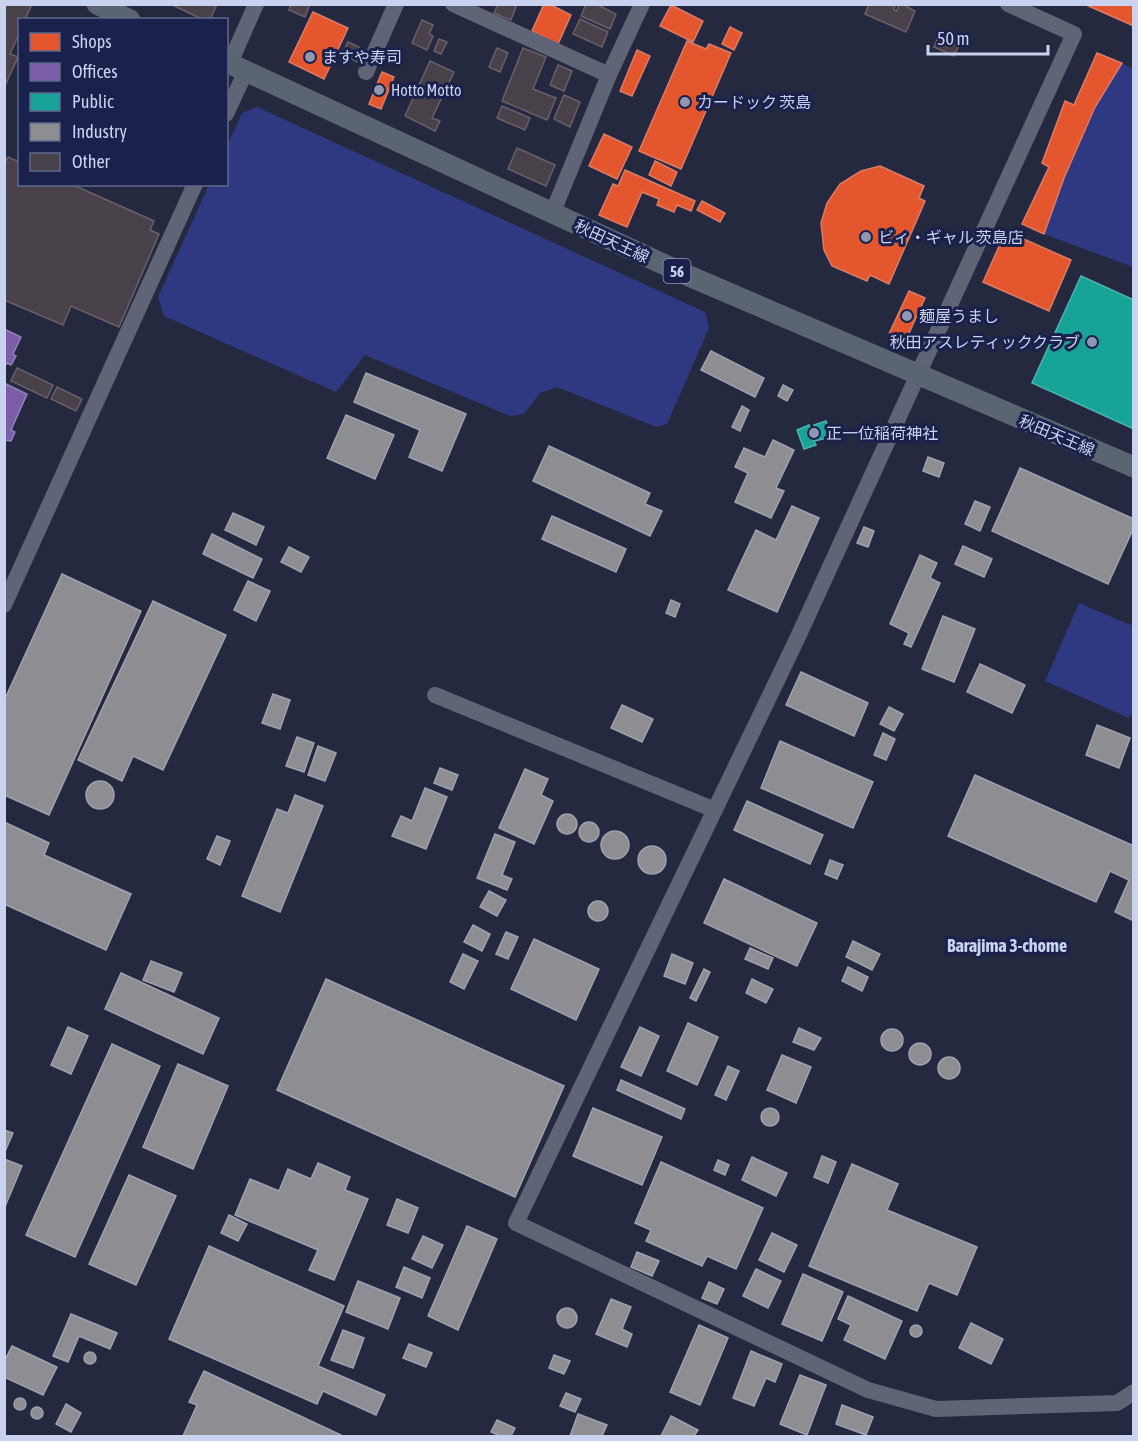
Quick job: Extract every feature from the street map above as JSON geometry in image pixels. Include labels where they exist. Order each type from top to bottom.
[{"type":"main road","points":[[97,4],[126,18]]},
{"type":"main road","name":"秋田天王線","points":[[234,65],[689,276],[1134,467]]},
{"type":"street","points":[[228,102],[234,65],[256,4]]},
{"type":"street","points":[[366,72],[396,4]]},
{"type":"street","points":[[453,4],[609,75]]},
{"type":"street","points":[[552,214],[609,75],[642,4]]},
{"type":"street","points":[[1008,4],[1074,34],[797,639],[516,1223],[868,1390],[936,1409],[1117,1403],[1134,1392]]},
{"type":"street","points":[[4,605],[11,575],[194,186]]},
{"type":"street","points":[[435,694],[715,810]]},
{"type":"shaded area","points":[[1122,63],[1133,69],[1133,267],[1044,234],[1064,178],[1095,107]]},
{"type":"shaded area","points":[[257,107],[705,312],[709,328],[667,424],[656,427],[557,387],[540,393],[524,414],[510,416],[365,355],[336,392],[164,316],[158,297],[209,186],[228,186],[228,144],[242,113]]},
{"type":"shaded area","points":[[1079,603],[1133,626],[1134,708],[1129,718],[1045,681]]},
{"type":"building: Shops","points":[[544,4],[554,4],[553,6],[571,15],[558,44],[532,31]]},
{"type":"building: Shops","points":[[1084,4],[1134,4],[1134,26]]},
{"type":"building: Shops","points":[[671,5],[703,21],[693,42],[660,26]]},
{"type":"building: Shops","points":[[313,12],[348,28],[324,79],[289,62]]},
{"type":"building: Shops","points":[[730,27],[742,33],[734,50],[722,44]]},
{"type":"building: Shops","name":"カードック 茨島","points":[[687,41],[706,49],[709,44],[731,53],[681,169],[639,151]]},
{"type":"building: Shops","points":[[637,50],[650,56],[632,96],[620,91]]},
{"type":"building: Shops","points":[[1097,53],[1122,63],[1095,107],[1064,178],[1044,234],[1022,224],[1049,167],[1042,163],[1065,101],[1074,105]]},
{"type":"building: Shops","points":[[382,72],[394,77],[381,109],[369,104]]},
{"type":"building: Shops","points":[[604,134],[632,147],[617,179],[589,166]]},
{"type":"building: Shops","points":[[655,161],[677,172],[671,186],[649,175]]},
{"type":"building: Shops","name":"ビィ・ギャル 茨島店","points":[[880,166],[924,186],[919,198],[925,201],[889,284],[870,275],[867,281],[832,266],[824,250],[821,223],[827,203],[840,184],[861,171]]},
{"type":"building: Shops","points":[[625,170],[695,201],[691,211],[677,205],[674,212],[657,205],[659,199],[642,192],[627,227],[599,215],[613,184],[618,186]]},
{"type":"building: Shops","points":[[702,201],[725,213],[720,222],[697,210]]},
{"type":"building: Shops","points":[[1006,231],[1071,260],[1049,311],[983,282]]},
{"type":"building: Shops","name":"麺屋うまし","points":[[909,291],[925,298],[905,342],[889,334]]},
{"type":"building: Offices","points":[[4,329],[21,337],[13,354],[16,356],[11,365],[7,363],[4,367]]},
{"type":"building: Offices","points":[[4,383],[27,394],[11,430],[15,432],[11,441],[4,440]]},
{"type":"building: Public","name":"秋田アスレティッククラブ","points":[[1081,276],[1134,300],[1134,429],[1032,383]]},
{"type":"building: Public","name":"正一位稲荷神社","points":[[826,421],[832,437],[814,441],[816,445],[804,449],[797,430],[809,425],[811,429],[815,427],[814,425]]},
{"type":"building: Industry","points":[[711,351],[764,378],[755,397],[701,370]]},
{"type":"building: Industry","points":[[366,373],[466,414],[442,471],[409,457],[420,430],[354,402]]},
{"type":"building: Industry","points":[[783,385],[793,390],[787,401],[778,396]]},
{"type":"building: Industry","points":[[742,406],[749,410],[740,431],[732,427]]},
{"type":"building: Industry","points":[[346,415],[394,435],[375,479],[327,458]]},
{"type":"building: Industry","points":[[773,440],[794,450],[776,488],[784,491],[771,518],[735,502],[748,473],[735,467],[744,448],[765,457]]},
{"type":"building: Industry","points":[[549,446],[650,493],[645,504],[662,511],[650,536],[533,481]]},
{"type":"building: Industry","points":[[928,457],[944,463],[939,477],[923,471]]},
{"type":"building: Industry","points":[[1020,468],[1134,519],[1134,527],[1108,584],[992,531]]},
{"type":"building: Industry","points":[[975,501],[990,507],[980,531],[965,524]]},
{"type":"building: Industry","points":[[792,506],[819,518],[777,612],[728,590],[756,530],[776,540]]},
{"type":"building: Industry","points":[[233,513],[264,527],[256,545],[225,530]]},
{"type":"building: Industry","points":[[552,516],[626,549],[616,572],[542,539]]},
{"type":"building: Industry","points":[[864,527],[874,531],[868,547],[857,543]]},
{"type":"building: Industry","points":[[212,534],[262,559],[253,578],[203,554]]},
{"type":"building: Industry","points":[[963,546],[992,559],[984,577],[955,564]]},
{"type":"building: Industry","points":[[289,547],[309,557],[301,572],[281,562]]},
{"type":"building: Industry","points":[[920,555],[937,563],[930,578],[940,583],[911,647],[904,644],[909,633],[890,624]]},
{"type":"building: Industry","points":[[62,574],[141,611],[49,815],[4,795],[4,701]]},
{"type":"building: Industry","points":[[248,581],[270,591],[256,621],[234,610]]},
{"type":"building: Industry","points":[[671,600],[680,604],[675,617],[666,613]]},
{"type":"building: Industry","points":[[153,601],[226,635],[163,770],[133,756],[122,781],[78,760]]},
{"type":"building: Industry","points":[[943,616],[975,629],[954,682],[922,669]]},
{"type":"building: Industry","points":[[980,664],[1025,685],[1012,713],[967,692]]},
{"type":"building: Industry","points":[[801,672],[868,703],[854,736],[786,705]]},
{"type":"building: Industry","points":[[273,694],[290,700],[280,729],[262,723]]},
{"type":"building: Industry","points":[[622,705],[653,719],[642,742],[611,728]]},
{"type":"building: Industry","points":[[889,707],[903,714],[894,731],[880,724]]},
{"type":"building: Industry","points":[[1097,725],[1130,738],[1119,768],[1086,755]]},
{"type":"building: Industry","points":[[883,733],[895,739],[886,760],[874,755]]},
{"type":"building: Industry","points":[[297,737],[314,743],[304,772],[286,766]]},
{"type":"building: Industry","points":[[780,741],[873,782],[853,828],[761,788]]},
{"type":"building: Industry","points":[[318,746],[336,753],[325,781],[308,775]]},
{"type":"building: Industry","points":[[440,768],[458,775],[452,790],[434,783]]},
{"type":"building: Industry","points":[[525,769],[548,779],[541,795],[553,801],[534,844],[499,828]]},
{"type":"building: Industry","points":[[975,775],[1134,846],[1134,921],[1115,912],[1129,880],[1110,871],[1096,902],[948,836]]},
{"type":"building: Industry","points":[[100,781],[110,785],[114,795],[110,805],[100,809],[90,805],[86,795],[90,785]]},
{"type":"building: Industry","points":[[425,788],[447,797],[426,849],[392,836],[401,816],[412,821]]},
{"type":"building: Industry","points":[[295,795],[323,806],[280,912],[242,896],[277,809],[288,813]]},
{"type":"building: Industry","points":[[747,801],[823,835],[810,864],[734,830]]},
{"type":"building: Industry","points":[[567,814],[574,817],[577,824],[574,831],[567,834],[560,831],[557,824],[560,817]]},
{"type":"building: Industry","points":[[4,822],[49,843],[44,855],[131,894],[106,950],[4,904]]},
{"type":"building: Industry","points":[[589,822],[596,825],[599,832],[596,839],[589,842],[582,839],[579,832],[582,825]]},
{"type":"building: Industry","points":[[615,831],[625,835],[629,845],[625,855],[615,859],[605,855],[601,845],[605,835]]},
{"type":"building: Industry","points":[[495,834],[515,842],[502,875],[512,879],[507,890],[477,878]]},
{"type":"building: Industry","points":[[217,836],[230,841],[220,865],[207,859]]},
{"type":"building: Industry","points":[[652,846],[662,850],[666,860],[662,870],[652,874],[642,870],[638,860],[642,850]]},
{"type":"building: Industry","points":[[830,860],[843,865],[837,879],[825,874]]},
{"type":"building: Industry","points":[[724,879],[817,923],[797,966],[704,923]]},
{"type":"building: Industry","points":[[489,891],[506,900],[497,916],[480,907]]},
{"type":"building: Industry","points":[[598,901],[605,904],[608,911],[605,918],[598,921],[591,918],[588,911],[591,904]]},
{"type":"building: Industry","points":[[473,925],[490,934],[482,951],[464,942]]},
{"type":"building: Industry","points":[[506,932],[518,937],[508,959],[496,954]]},
{"type":"building: Industry","points":[[534,939],[599,969],[576,1020],[511,989]]},
{"type":"building: Industry","points":[[853,941],[880,954],[872,970],[846,957]]},
{"type":"building: Industry","points":[[750,948],[773,958],[768,969],[745,959]]},
{"type":"building: Industry","points":[[463,954],[478,961],[464,989],[450,982]]},
{"type":"building: Industry","points":[[672,954],[693,963],[685,984],[664,976]]},
{"type":"building: Industry","points":[[151,961],[182,973],[174,992],[143,980]]},
{"type":"building: Industry","points":[[848,967],[868,977],[862,991],[842,981]]},
{"type":"building: Industry","points":[[704,969],[710,972],[696,1001],[690,998]]},
{"type":"building: Industry","points":[[121,973],[219,1018],[203,1054],[105,1009]]},
{"type":"building: Industry","points":[[326,979],[564,1086],[515,1197],[277,1090]]},
{"type":"building: Industry","points":[[752,979],[773,989],[766,1003],[746,993]]},
{"type":"building: Industry","points":[[688,1023],[718,1037],[697,1085],[667,1071]]},
{"type":"building: Industry","points":[[68,1027],[88,1036],[71,1074],[51,1065]]},
{"type":"building: Industry","points":[[640,1027],[659,1036],[641,1076],[621,1067]]},
{"type":"building: Industry","points":[[799,1028],[821,1038],[814,1050],[793,1042]]},
{"type":"building: Industry","points":[[892,1029],[900,1032],[903,1040],[900,1048],[892,1051],[884,1048],[881,1040],[884,1032]]},
{"type":"building: Industry","points":[[920,1043],[928,1046],[931,1054],[928,1062],[920,1065],[912,1062],[909,1054],[912,1046]]},
{"type":"building: Industry","points":[[112,1044],[160,1066],[75,1257],[26,1235]]},
{"type":"building: Industry","points":[[782,1055],[811,1067],[796,1103],[767,1090]]},
{"type":"building: Industry","points":[[949,1057],[957,1060],[960,1068],[957,1076],[949,1079],[941,1076],[938,1068],[941,1060]]},
{"type":"building: Industry","points":[[178,1064],[228,1086],[193,1169],[143,1147]]},
{"type":"building: Industry","points":[[728,1066],[739,1071],[726,1100],[715,1095]]},
{"type":"building: Industry","points":[[621,1080],[685,1109],[681,1119],[617,1090]]},
{"type":"building: Industry","points":[[593,1108],[662,1137],[642,1185],[573,1156]]},
{"type":"building: Industry","points":[[770,1108],[776,1111],[779,1117],[776,1123],[770,1126],[764,1123],[761,1117],[764,1111]]},
{"type":"building: Industry","points":[[4,1130],[13,1133],[4,1154]]},
{"type":"building: Industry","points":[[822,1156],[836,1162],[828,1183],[814,1177]]},
{"type":"building: Industry","points":[[752,1157],[787,1173],[776,1196],[742,1180]]},
{"type":"building: Industry","points":[[4,1159],[22,1166],[4,1209]]},
{"type":"building: Industry","points":[[718,1160],[729,1165],[725,1175],[714,1170]]},
{"type":"building: Industry","points":[[661,1162],[763,1208],[736,1269],[707,1256],[702,1266],[646,1241],[651,1230],[635,1223]]},
{"type":"building: Industry","points":[[318,1163],[350,1177],[345,1190],[368,1199],[334,1280],[309,1270],[318,1250],[235,1215],[250,1179],[279,1191],[288,1169],[311,1179]]},
{"type":"building: Industry","points":[[852,1164],[898,1184],[887,1210],[977,1247],[957,1295],[929,1283],[917,1311],[809,1266]]},
{"type":"building: Industry","points":[[129,1175],[176,1196],[136,1285],[89,1264]]},
{"type":"building: Industry","points":[[397,1199],[418,1208],[408,1233],[387,1225]]},
{"type":"building: Industry","points":[[229,1215],[247,1224],[238,1241],[221,1233]]},
{"type":"building: Industry","points":[[467,1226],[497,1239],[458,1330],[428,1316]]},
{"type":"building: Industry","points":[[772,1233],[797,1245],[784,1272],[759,1260]]},
{"type":"building: Industry","points":[[423,1236],[443,1245],[432,1268],[412,1259]]},
{"type":"building: Industry","points":[[209,1246],[344,1306],[318,1366],[385,1395],[376,1415],[323,1391],[317,1404],[169,1339]]},
{"type":"building: Industry","points":[[637,1252],[659,1261],[652,1276],[631,1267]]},
{"type":"building: Industry","points":[[404,1267],[430,1278],[422,1298],[396,1287]]},
{"type":"building: Industry","points":[[756,1269],[781,1281],[768,1308],[743,1296]]},
{"type":"building: Industry","points":[[803,1274],[843,1292],[822,1341],[782,1324]]},
{"type":"building: Industry","points":[[358,1281],[400,1298],[388,1329],[346,1312]]},
{"type":"building: Industry","points":[[709,1282],[724,1289],[717,1304],[702,1298]]},
{"type":"building: Industry","points":[[848,1296],[902,1321],[885,1359],[844,1340],[851,1325],[838,1319]]},
{"type":"building: Industry","points":[[611,1299],[631,1307],[622,1329],[632,1334],[627,1347],[596,1334]]},
{"type":"building: Industry","points":[[563,1308],[571,1308],[577,1314],[577,1322],[571,1328],[563,1328],[557,1322],[557,1314]]},
{"type":"building: Industry","points":[[71,1314],[117,1333],[110,1349],[79,1336],[68,1362],[53,1356]]},
{"type":"building: Industry","points":[[971,1323],[1003,1339],[991,1364],[959,1348]]},
{"type":"building: Industry","points":[[699,1325],[728,1338],[700,1405],[670,1392]]},
{"type":"building: Industry","points":[[918,1325],[922,1331],[918,1337],[914,1337],[910,1329]]},
{"type":"building: Industry","points":[[343,1330],[364,1338],[353,1368],[331,1360]]},
{"type":"building: Industry","points":[[409,1344],[432,1353],[426,1367],[403,1358]]},
{"type":"building: Industry","points":[[12,1346],[57,1367],[43,1395],[4,1377],[4,1362]]},
{"type":"building: Industry","points":[[751,1351],[782,1364],[775,1382],[766,1378],[754,1406],[733,1398]]},
{"type":"building: Industry","points":[[92,1352],[95,1353],[95,1363],[88,1364],[85,1363],[84,1356],[85,1353]]},
{"type":"building: Industry","points":[[554,1355],[570,1361],[564,1374],[549,1368]]},
{"type":"building: Industry","points":[[204,1371],[343,1436],[183,1436],[197,1405],[189,1402]]},
{"type":"building: Industry","points":[[800,1375],[826,1385],[807,1435],[780,1424]]},
{"type":"building: Industry","points":[[566,1393],[581,1399],[575,1412],[560,1406]]},
{"type":"building: Industry","points":[[22,1398],[25,1399],[25,1409],[18,1410],[15,1409],[14,1402],[15,1399]]},
{"type":"building: Industry","points":[[66,1404],[81,1413],[71,1432],[56,1424]]},
{"type":"building: Industry","points":[[842,1405],[873,1417],[866,1435],[836,1424]]},
{"type":"building: Industry","points":[[39,1407],[42,1408],[42,1418],[35,1419],[32,1418],[31,1411],[32,1408]]},
{"type":"building: Industry","points":[[578,1414],[607,1425],[602,1436],[570,1436]]},
{"type":"building: Industry","points":[[671,1416],[698,1430],[694,1436],[661,1436]]},
{"type":"building: Industry","points":[[497,1420],[515,1428],[511,1436],[500,1436],[491,1432]]},
{"type":"building: Other","points":[[4,4],[32,4],[26,18],[18,18],[18,36],[10,54],[18,57],[4,88]]},
{"type":"building: Other","points":[[170,4],[217,4],[211,18],[200,18]]},
{"type":"building: Other","points":[[291,4],[310,4],[305,17],[289,10]]},
{"type":"building: Other","points":[[498,4],[517,4],[511,20],[494,13]]},
{"type":"building: Other","points":[[586,4],[596,4],[616,14],[610,29],[581,16]]},
{"type":"building: Other","points":[[869,4],[895,4],[894,10],[897,11],[899,4],[902,4],[915,11],[906,32],[865,14]]},
{"type":"building: Other","points":[[580,19],[608,32],[602,47],[573,34]]},
{"type":"building: Other","points":[[422,20],[433,25],[429,34],[433,36],[427,50],[412,43]]},
{"type":"building: Other","points":[[939,34],[960,43],[954,56],[934,47]]},
{"type":"building: Other","points":[[439,39],[447,42],[441,54],[434,51]]},
{"type":"building: Other","points":[[348,42],[363,49],[357,62],[342,54]]},
{"type":"building: Other","points":[[497,48],[508,53],[500,72],[489,67]]},
{"type":"building: Other","points":[[523,48],[546,57],[533,89],[556,98],[547,120],[502,101]]},
{"type":"building: Other","points":[[430,61],[454,72],[432,118],[440,121],[435,131],[405,116]]},
{"type":"building: Other","points":[[558,65],[572,71],[564,91],[550,85]]},
{"type":"building: Other","points":[[564,95],[580,102],[570,127],[554,119]]},
{"type":"building: Other","points":[[502,106],[530,118],[525,130],[497,118]]},
{"type":"building: Other","points":[[517,148],[555,165],[546,186],[508,169]]},
{"type":"building: Other","points":[[8,157],[18,161],[18,186],[75,186],[154,221],[150,230],[159,234],[119,327],[71,306],[63,325],[4,300],[4,165]]},
{"type":"building: Other","points":[[17,368],[53,385],[47,398],[11,381]]},
{"type":"building: Other","points":[[57,387],[82,399],[76,411],[51,399]]},
{"type":"place","name":"ますや寿司","points":[[310,57]]},
{"type":"place","name":"Hotto Motto","points":[[379,90]]},
{"type":"place","name":"カードック 茨島","points":[[685,102]]},
{"type":"place","name":"ビィ・ギャル 茨島店","points":[[866,237]]},
{"type":"place","name":"麺屋うまし","points":[[907,316]]},
{"type":"place","name":"秋田アスレティッククラブ","points":[[1092,342]]},
{"type":"place","name":"正一位稲荷神社","points":[[814,433]]},
{"type":"district","name":"Barajima 3-chome","points":[[1007,945]]}]
